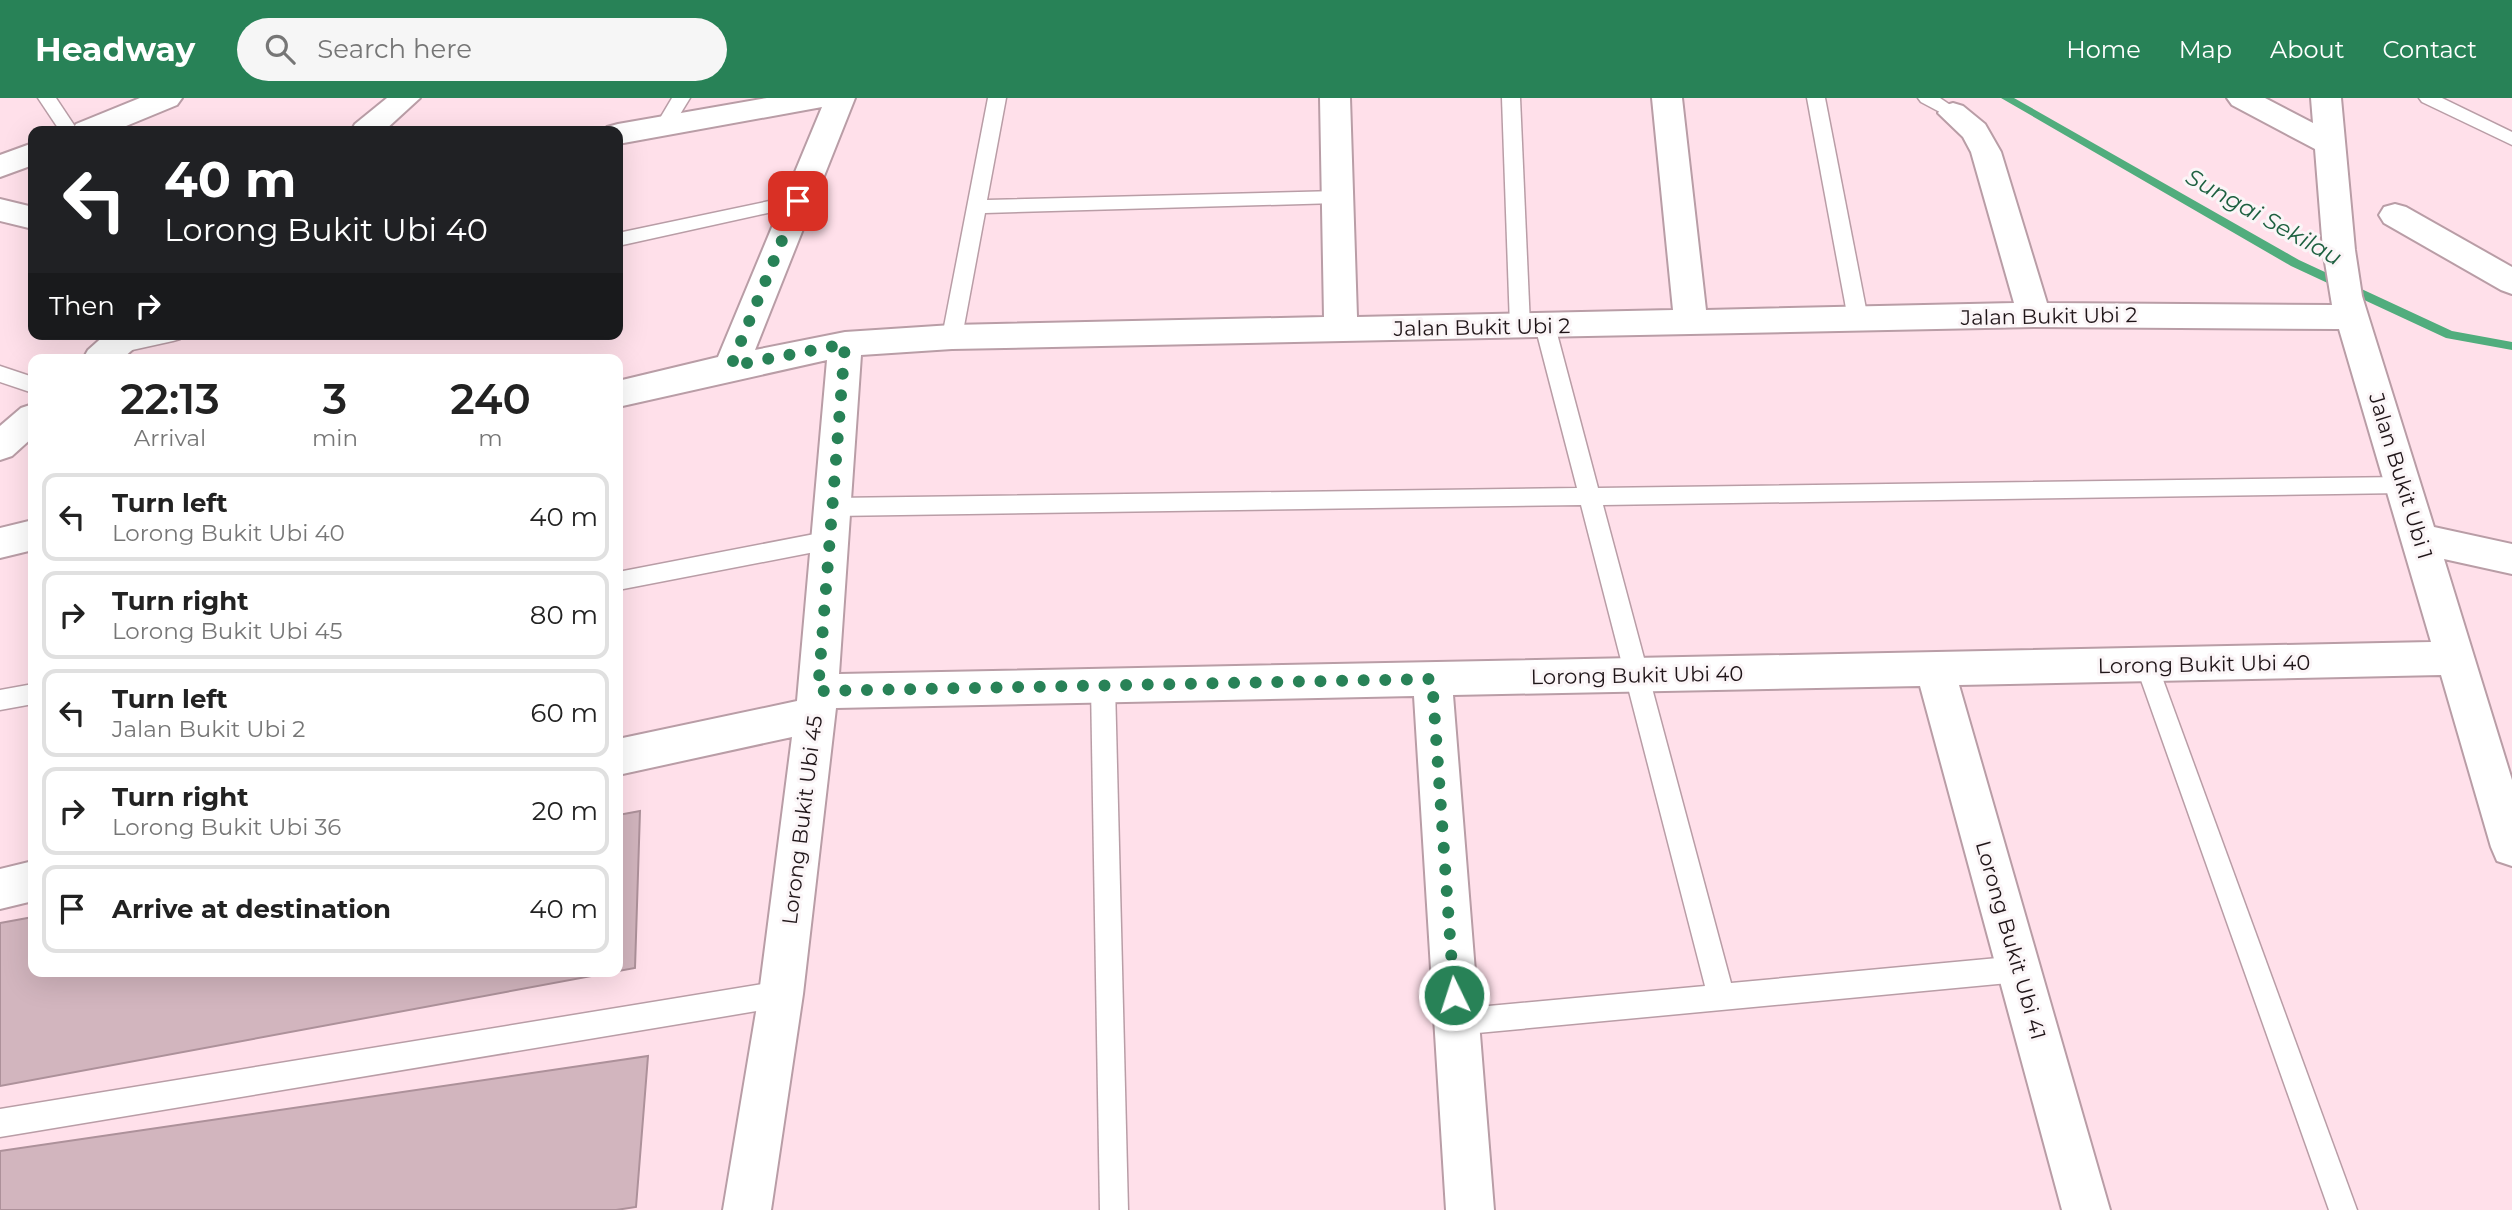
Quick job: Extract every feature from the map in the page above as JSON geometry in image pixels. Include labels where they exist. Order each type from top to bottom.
[{"type":"street","points":[[99,126],[167,98]]},
{"type":"street","points":[[372,126],[405,98]]},
{"type":"street","points":[[623,133],[821,98]]},
{"type":"street","points":[[731,366],[840,98]]},
{"type":"street","points":[[1335,98],[1341,329]]},
{"type":"street","points":[[1667,98],[1691,323]]},
{"type":"street","points":[[2242,98],[2330,144]]},
{"type":"street","name":"Jalan Bukit Ubi 1","points":[[2326,98],[2339,250],[2349,307],[2512,848]]},
{"type":"street","points":[[1940,105],[1974,131],[1986,152],[2034,316]]},
{"type":"street","points":[[0,167],[28,155]]},
{"type":"street","points":[[0,210],[28,217]]},
{"type":"street","points":[[2395,215],[2512,282]]},
{"type":"street","name":"Jalan Bukit Ubi 2","points":[[623,393],[731,366],[845,344],[952,337],[2034,316],[2349,307]]},
{"type":"street","name":"Lorong Bukit Ubi 45","points":[[747,1210],[781,993],[816,703],[845,344]]},
{"type":"street","points":[[0,446],[28,421]]},
{"type":"street","points":[[0,543],[28,536]]},
{"type":"street","points":[[2419,539],[2512,559]]},
{"type":"street","name":"Lorong Bukit Ubi 40","points":[[623,756],[816,703],[1103,685],[2455,658]]},
{"type":"street","name":"Lorong Bukit Ubi 41","points":[[1935,670],[2086,1210]]},
{"type":"street","points":[[1432,679],[1471,1210]]},
{"type":"street","points":[[0,889],[28,882]]},
{"type":"lane","points":[[47,98],[66,126]]},
{"type":"lane","points":[[665,125],[681,98]]},
{"type":"lane","points":[[952,337],[979,207],[997,98]]},
{"type":"lane","points":[[1511,98],[1533,326],[1587,496],[1721,996]]},
{"type":"lane","points":[[1816,98],[1858,319]]},
{"type":"lane","points":[[2428,98],[2512,139]]},
{"type":"lane","points":[[979,207],[1337,197]]},
{"type":"lane","points":[[623,239],[798,201]]},
{"type":"lane","points":[[114,347],[146,340]]},
{"type":"lane","points":[[0,374],[28,383]]},
{"type":"lane","points":[[623,580],[832,524],[1587,496],[2403,485]]},
{"type":"lane","points":[[2147,666],[2343,1210]]},
{"type":"lane","points":[[1103,685],[1114,1210]]},
{"type":"lane","points":[[0,700],[28,695]]},
{"type":"lane","points":[[1456,1022],[2019,968]]},
{"type":"lane","points":[[0,1123],[781,993]]},
{"type":"building","points":[[640,811],[635,968],[623,970],[623,814]]},
{"type":"building","points":[[28,918],[28,977],[587,977],[0,1086],[0,923]]},
{"type":"building","points":[[648,1056],[636,1207],[616,1210],[0,1210],[0,1151]]},
{"type":"waterway","name":"Sungai Sekilau","points":[[2006,98],[2295,263],[2450,335],[2512,346]]},
{"type":"route","points":[[798,201],[731,366],[845,344],[818,691],[1432,679],[1454,995]]}]
